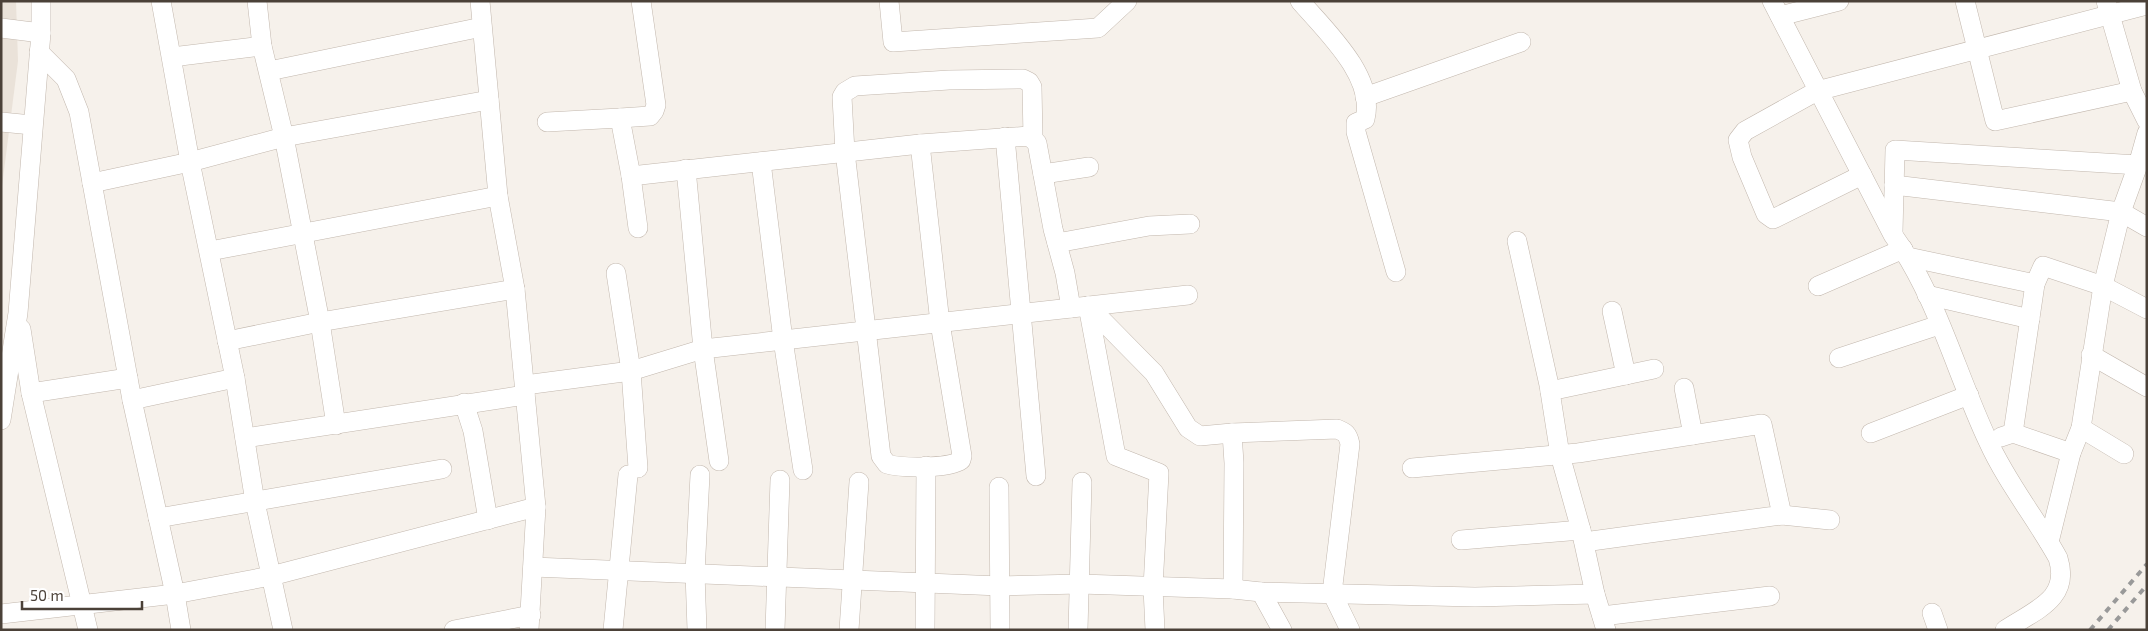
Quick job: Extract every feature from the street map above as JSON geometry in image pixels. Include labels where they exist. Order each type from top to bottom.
[{"type":"street","points":[[1,420],[2,400],[18,313],[41,33],[41,1]]},
{"type":"street","points":[[161,1],[190,162],[210,251],[235,378],[256,502],[283,630]]},
{"type":"street","points":[[257,1],[262,46],[284,137],[303,233],[320,322],[336,424]]},
{"type":"street","points":[[454,630],[530,623],[536,507],[515,289],[498,196],[480,1]]},
{"type":"street","points":[[547,122],[650,116],[654,112],[656,105],[641,1]]},
{"type":"street","points":[[888,1],[894,42],[1098,28],[1127,1]]},
{"type":"street","points":[[1300,1],[1347,54],[1365,97],[1368,110],[1365,119],[1356,123],[1356,132],[1396,272]]},
{"type":"street","points":[[1839,1],[1776,8],[1817,91],[1927,295],[1988,442],[2012,488],[2049,542],[2062,570],[2062,580],[2058,592],[2046,603],[2005,630]]},
{"type":"street","points":[[1965,1],[1995,120],[2132,90]]},
{"type":"street","points":[[1862,174],[1773,219],[1766,214],[1742,157],[1738,140],[1745,131],[1817,91],[1977,49],[2108,8],[2147,5]]},
{"type":"street","points":[[2108,8],[2132,90],[2147,122]]},
{"type":"street","points":[[269,71],[482,27]]},
{"type":"street","points":[[1,28],[41,33]]},
{"type":"street","points":[[1365,97],[1521,42]]},
{"type":"street","points":[[172,57],[262,46]]},
{"type":"street","points":[[39,52],[66,79],[80,112],[132,400],[181,630]]},
{"type":"street","points":[[920,144],[940,323],[962,456],[958,463],[926,466],[893,466],[883,461],[866,331],[845,152],[841,103],[845,92],[855,86],[949,80],[1023,79],[1029,82],[1032,87],[1033,138]]},
{"type":"street","points":[[92,183],[190,162],[284,137],[489,100]]},
{"type":"street","points":[[620,118],[638,228]]},
{"type":"street","points":[[1,122],[32,125]]},
{"type":"street","points":[[2049,542],[2071,453],[2080,428],[2091,354],[2121,212],[2143,159],[2147,133]]},
{"type":"street","points":[[631,176],[920,144],[1005,137],[1029,136],[1033,138],[1037,143],[1057,243],[1065,273],[1080,307],[1116,456],[1160,473],[1153,588],[1155,630]]},
{"type":"street","points":[[1005,137],[1036,476]]},
{"type":"street","points":[[1901,247],[1894,185],[1895,150],[2143,159]]},
{"type":"street","points":[[761,162],[783,340],[803,470]]},
{"type":"street","points":[[1043,174],[1089,167]]},
{"type":"street","points":[[686,169],[703,349],[719,461]]},
{"type":"street","points":[[1894,185],[2121,212],[2147,227]]},
{"type":"street","points":[[210,251],[498,196]]},
{"type":"street","points":[[1057,243],[1149,226],[1190,224]]},
{"type":"street","points":[[1517,241],[1550,392],[1560,455],[1583,536],[1595,594],[1604,623],[1770,596]]},
{"type":"street","points":[[1818,286],[1901,247],[2035,284]]},
{"type":"street","points":[[2013,433],[2035,284],[2042,266],[2104,286],[2147,309]]},
{"type":"street","points":[[613,630],[633,472],[631,370],[616,273]]},
{"type":"street","points":[[227,340],[320,322],[515,289]]},
{"type":"street","points":[[245,438],[464,403],[631,370],[703,349],[1188,295]]},
{"type":"street","points":[[1927,295],[2030,320]]},
{"type":"street","points":[[1080,307],[1154,373],[1188,428],[1200,436],[1337,429],[1345,432],[1350,444],[1332,592],[1350,630]]},
{"type":"street","points":[[1612,311],[1626,375]]},
{"type":"street","points":[[18,313],[30,393],[88,630]]},
{"type":"street","points":[[1839,358],[1939,325]]},
{"type":"street","points":[[2091,354],[2147,387]]},
{"type":"street","points":[[1550,392],[1654,369]]},
{"type":"street","points":[[30,393],[128,378]]},
{"type":"street","points":[[132,400],[235,378]]},
{"type":"street","points":[[1684,388],[1692,435]]},
{"type":"street","points":[[1871,433],[1969,395]]},
{"type":"street","points":[[464,403],[473,431],[488,520]]},
{"type":"street","points":[[1412,468],[1560,455],[1762,424],[1782,515]]},
{"type":"street","points":[[2080,428],[2124,454]]},
{"type":"street","points":[[1232,433],[1234,464],[1233,589]]},
{"type":"street","points":[[1988,442],[2013,433],[2071,453]]},
{"type":"street","points":[[925,630],[926,466]]},
{"type":"street","points":[[158,518],[442,469]]},
{"type":"street","points":[[697,630],[694,573],[700,475]]},
{"type":"street","points":[[775,630],[780,480]]},
{"type":"street","points":[[849,630],[859,482]]},
{"type":"street","points":[[1078,630],[1082,482]]},
{"type":"street","points":[[999,487],[1000,630]]},
{"type":"street","points":[[1,614],[174,594],[271,576],[536,507]]},
{"type":"street","points":[[1461,540],[1583,536],[1782,515],[1830,520]]},
{"type":"street","points":[[533,567],[1000,586],[1080,584],[1153,588],[1233,589],[1261,592],[1332,592],[1475,597],[1595,594]]},
{"type":"street","points":[[1261,592],[1282,630]]},
{"type":"shaded area","points":[[1,1],[16,1],[18,61],[1,194]]},
{"type":"railway","points":[[2090,630],[2147,564]]},
{"type":"railway","points":[[2108,630],[2147,585]]}]
